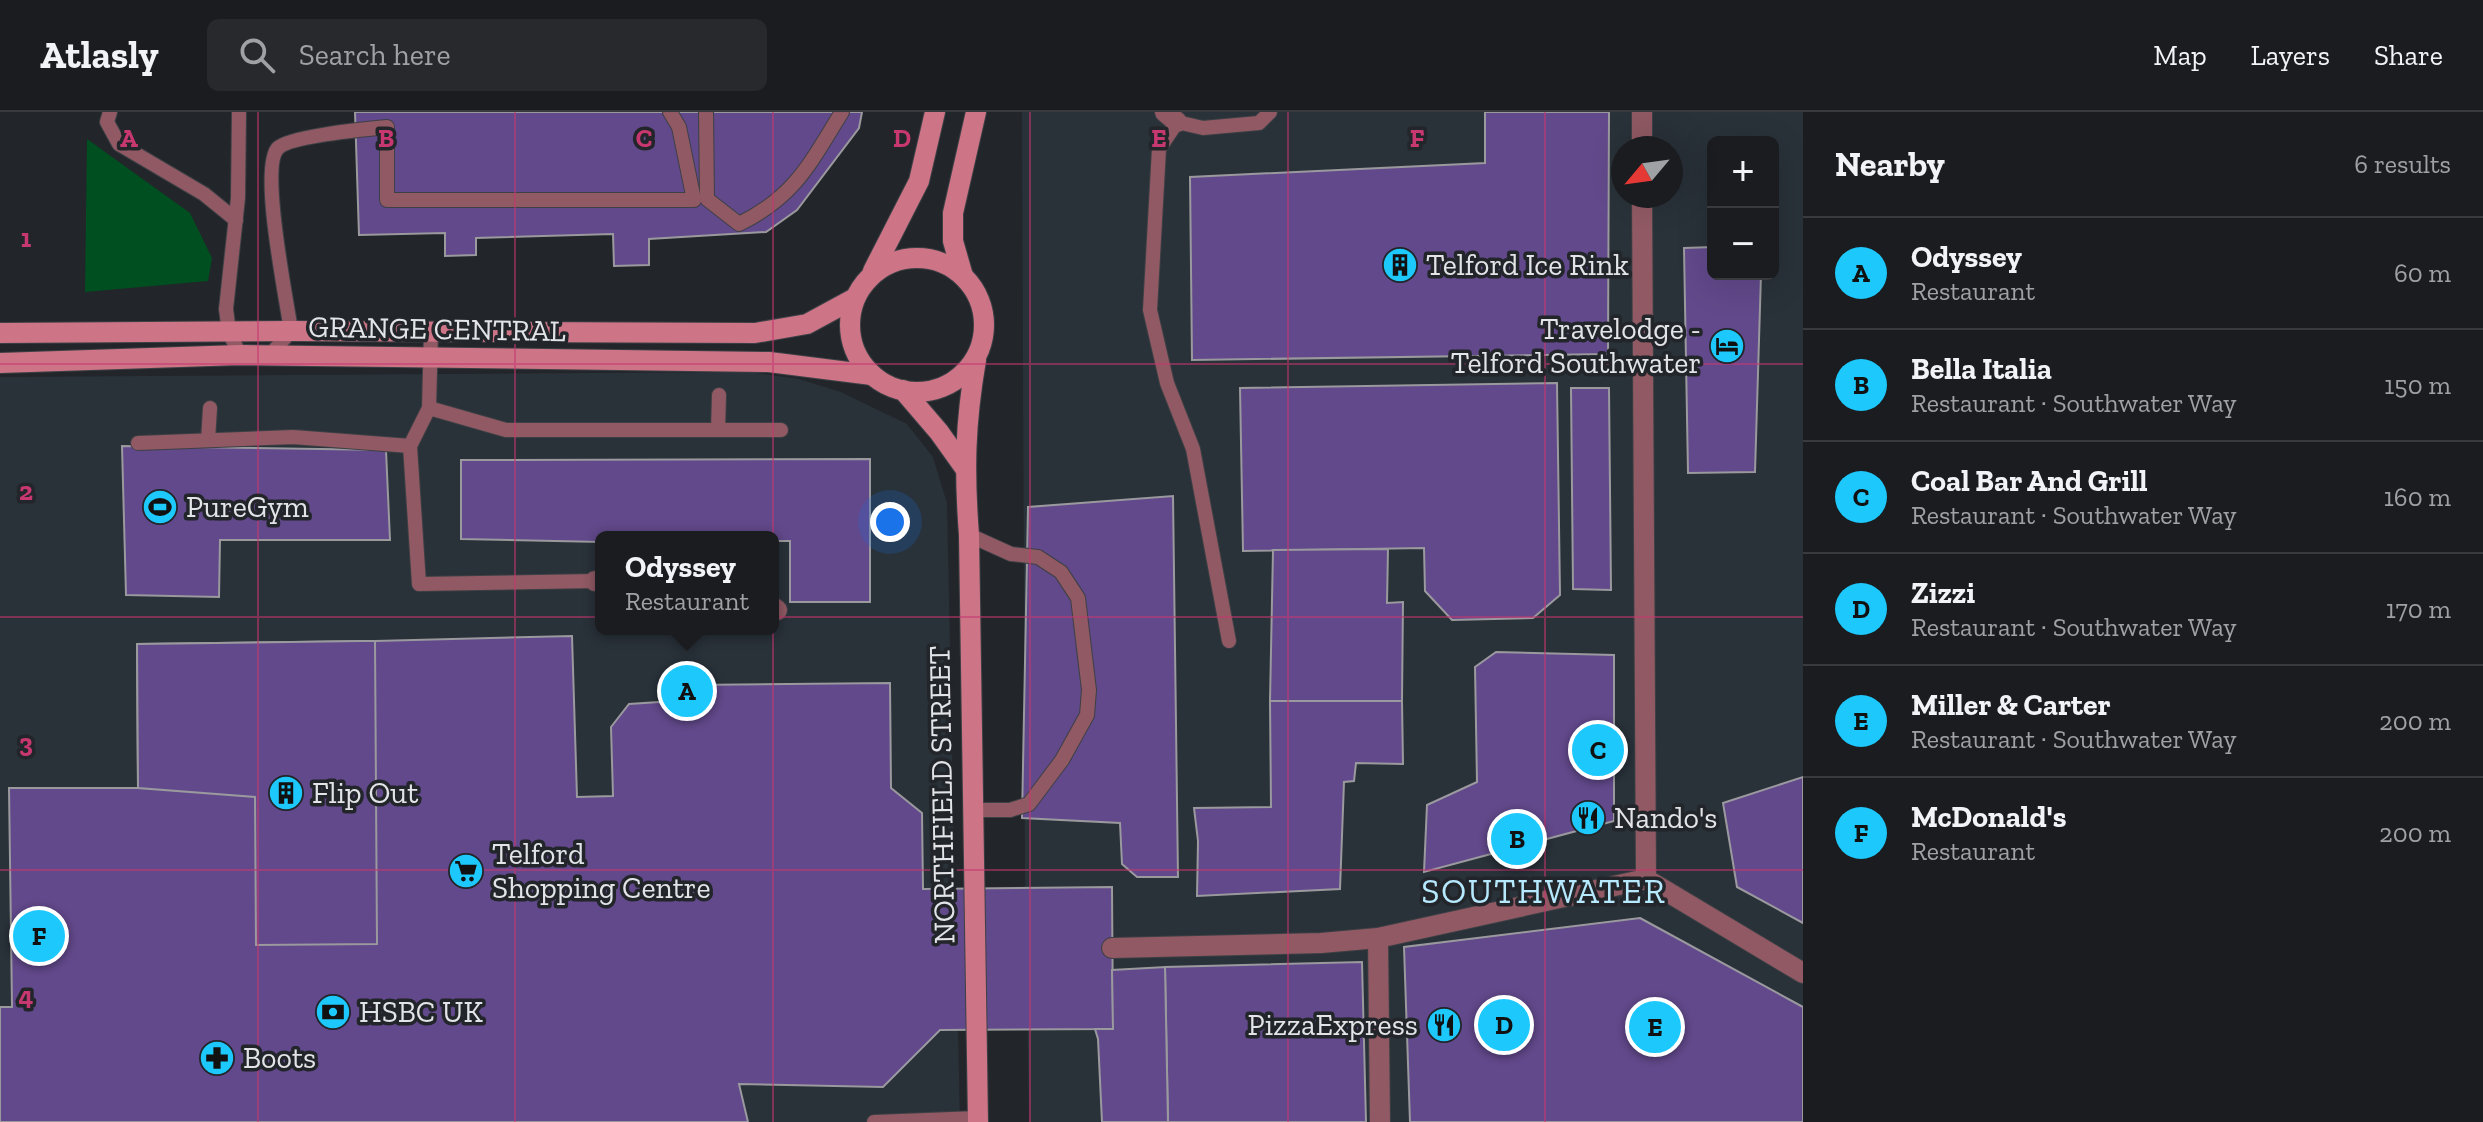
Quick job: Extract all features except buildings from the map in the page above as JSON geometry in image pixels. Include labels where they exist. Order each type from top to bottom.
[{"type":"street","points":[[935,112],[919,181],[892,239],[855,298],[849,319],[851,340],[857,356],[872,375],[883,384],[927,392],[955,380],[976,360],[983,338],[983,315],[976,294],[963,276],[953,241],[953,213],[976,112]]},
{"type":"street","points":[[1642,112],[1642,136]]},
{"type":"street","points":[[1642,208],[1646,879]]},
{"type":"street","points":[[872,275],[901,259],[917,257],[941,263],[963,276]]},
{"type":"street","name":"GRANGE CENTRAL","points":[[0,333],[755,333],[807,324],[855,298]]},
{"type":"street","name":"GRANGE CENTRAL","points":[[0,363],[270,355],[769,362],[872,375]]},
{"type":"street","name":"NORTHFIELD STREET","points":[[976,360],[967,416],[964,467],[969,535],[978,1120]]},
{"type":"street","points":[[903,390],[964,467]]},
{"type":"street","points":[[1112,948],[1321,943],[1378,938],[1646,879],[1803,973]]},
{"type":"street","points":[[1378,938],[1380,1122]]},
{"type":"lane","points":[[239,112],[236,220],[226,309],[229,332],[240,355]]},
{"type":"lane","points":[[270,355],[291,331],[272,196],[272,160],[277,148],[288,142],[387,127],[387,200],[694,200],[679,127],[670,112]]},
{"type":"lane","points":[[706,112],[707,199],[739,224],[764,212],[796,184],[842,112]]},
{"type":"lane","points":[[1229,641],[1193,449],[1167,383],[1150,310],[1159,149],[1171,117],[1203,128],[1259,123],[1270,112]]},
{"type":"lane","points":[[109,117],[119,144],[204,194],[236,220]]},
{"type":"lane","points":[[431,332],[429,408],[410,446],[419,584],[595,580]]},
{"type":"lane","points":[[718,430],[719,395]]},
{"type":"lane","points":[[208,440],[210,408]]},
{"type":"lane","points":[[429,408],[506,430],[781,430]]},
{"type":"lane","points":[[138,443],[293,437],[410,446]]},
{"type":"lane","points":[[969,535],[1011,554],[1038,557],[1061,572],[1078,598],[1089,690],[1087,715],[1062,760],[1029,804],[1010,810],[972,810]]},
{"type":"lane","points":[[874,1122],[978,1120]]},
{"type":"shaded area","points":[[1022,112],[1803,112],[1803,1122],[1029,1122]]},
{"type":"shaded area","points":[[749,372],[799,379],[841,392],[907,424],[933,457],[947,503],[960,1122],[0,1122],[0,377]]},
{"type":"green space","points":[[87,139],[190,213],[212,258],[208,281],[85,292]]},
{"type":"place","name":"Telford Ice Rink","points":[[1400,265]]},
{"type":"place","name":"Travelodge - Telford Southwater","points":[[1727,346]]},
{"type":"place","name":"PureGym","points":[[160,507]]},
{"type":"place","name":"Odyssey","points":[[687,691]]},
{"type":"place","name":"Coal Bar And Grill","points":[[1598,750]]},
{"type":"place","name":"Flip Out","points":[[286,793]]},
{"type":"place","name":"Nando's","points":[[1588,818]]},
{"type":"place","name":"Bella Italia","points":[[1517,839]]},
{"type":"place","name":"Telford Shopping Centre","points":[[466,871]]},
{"type":"place","name":"McDonald's","points":[[39,936]]},
{"type":"place","name":"HSBC UK","points":[[333,1012]]},
{"type":"place","name":"PizzaExpress","points":[[1444,1025]]},
{"type":"place","name":"Zizzi","points":[[1504,1025]]},
{"type":"place","name":"Miller & Carter","points":[[1655,1027]]},
{"type":"place","name":"Boots","points":[[217,1058]]},
{"type":"district","name":"SOUTHWATER","points":[[1544,891]]}]
